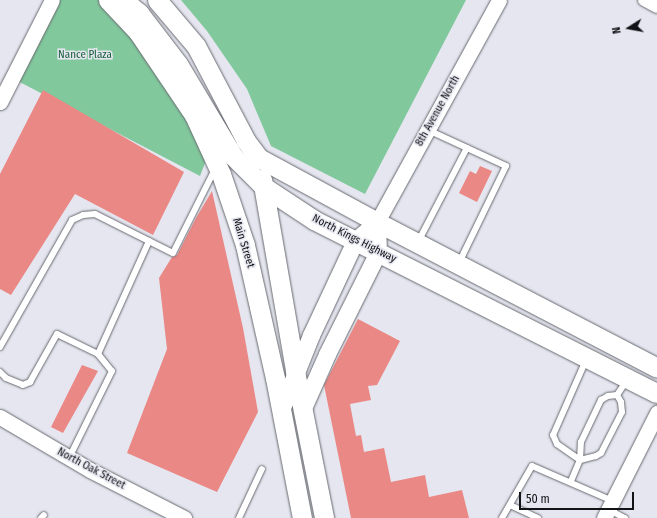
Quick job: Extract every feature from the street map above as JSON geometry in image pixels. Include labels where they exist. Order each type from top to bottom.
[{"type":"main road","name":"Main Street","points":[[108,0],[138,32],[194,115],[217,165],[245,245],[281,410],[302,518]]},
{"type":"main road","name":"North Kings Highway","points":[[123,0],[139,12],[178,64],[233,156],[264,187],[314,220],[657,393]]},
{"type":"main road","points":[[157,0],[196,46],[246,141],[259,158],[377,222],[657,368]]},
{"type":"main road","points":[[259,158],[295,371],[324,518]]},
{"type":"main road","points":[[281,410],[295,371],[355,241],[377,222]]},
{"type":"main road","points":[[303,408],[327,354],[378,252],[377,222]]},
{"type":"street","points":[[2,95],[52,0]]},
{"type":"street","name":"8th Avenue North","points":[[377,222],[499,0]]},
{"type":"street","points":[[644,0],[657,7]]},
{"type":"street","points":[[609,509],[650,434],[657,413]]},
{"type":"street","name":"North Oak Street","points":[[0,417],[90,470],[184,518]]},
{"type":"lane","points":[[428,130],[506,166],[458,264]]},
{"type":"lane","points":[[417,243],[467,148]]},
{"type":"lane","points":[[0,347],[72,220],[83,215],[95,214],[173,253],[217,165]]},
{"type":"lane","points":[[98,354],[149,241]]},
{"type":"lane","points":[[0,372],[6,378],[23,385],[30,382],[57,334],[98,354],[112,371],[69,458]]},
{"type":"lane","points":[[588,357],[553,435],[554,440],[561,448],[580,460],[596,456],[601,453],[622,412],[621,402],[617,395]]},
{"type":"lane","points":[[617,395],[628,378]]},
{"type":"lane","points":[[571,481],[580,460],[580,442],[601,400],[608,396],[617,395]]},
{"type":"lane","points":[[502,518],[532,466],[571,481],[609,509],[625,518]]},
{"type":"lane","points":[[239,518],[262,469]]},
{"type":"lane","points":[[510,505],[538,518]]},
{"type":"green space","name":"Nance Plaza","points":[[52,0],[108,0],[210,150],[200,176],[12,78]]},
{"type":"green space","points":[[181,0],[466,0],[365,194],[271,146],[247,89],[207,31]]},
{"type":"building","points":[[43,90],[184,172],[153,235],[75,194],[11,295],[0,289],[0,174]]},
{"type":"building","points":[[480,166],[492,171],[477,202],[459,193],[470,171],[476,174]]},
{"type":"building","points":[[212,191],[243,328],[258,412],[217,492],[127,453],[167,349],[159,278],[172,257],[177,255]]},
{"type":"building","points":[[358,319],[400,341],[377,385],[368,386],[371,400],[350,404],[356,436],[361,435],[364,452],[384,448],[391,482],[425,475],[429,497],[462,490],[469,518],[351,518],[324,385]]},
{"type":"building","points":[[82,365],[98,371],[63,433],[51,427]]}]
